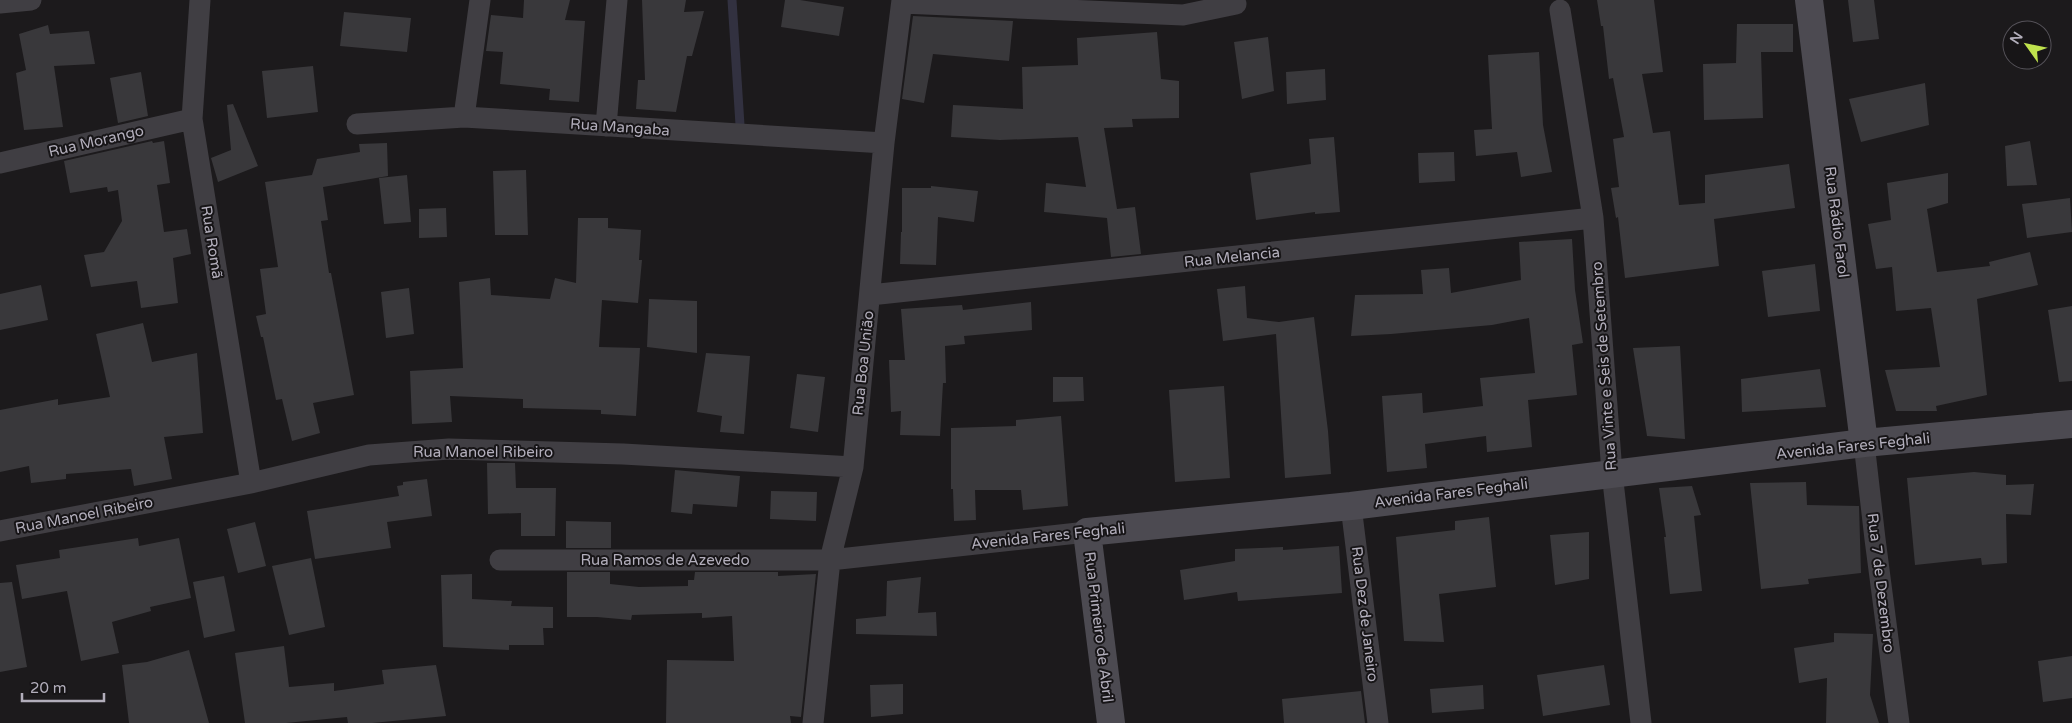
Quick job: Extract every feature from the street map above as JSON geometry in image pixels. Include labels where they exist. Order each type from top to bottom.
[{"type":"street","points":[[0,3],[30,0]]},
{"type":"street","name":"Rua Romã","points":[[200,0],[192,119],[251,483]]},
{"type":"street","points":[[464,117],[480,0]]},
{"type":"street","points":[[606,126],[617,0]]},
{"type":"street","name":"Rua Rádio Farol","points":[[1809,0],[1864,443]]},
{"type":"street","points":[[902,2],[1183,15],[1236,4]]},
{"type":"street","name":"Rua Boa União","points":[[813,723],[830,560],[853,467],[884,143],[902,2]]},
{"type":"street","name":"Rua Vinte e Seis de Setembro","points":[[1560,10],[1593,218],[1612,473],[1641,723]]},
{"type":"street","name":"Rua Mangaba","points":[[356,124],[464,117],[884,143]]},
{"type":"street","name":"Rua Morango","points":[[0,164],[192,119]]},
{"type":"street","name":"Rua Melancia","points":[[870,295],[1593,218]]},
{"type":"street","name":"Avenida Fares Feghali","points":[[830,560],[1351,506],[1864,443],[2072,424]]},
{"type":"street","name":"Rua 7 de Dezembro","points":[[1864,443],[1899,723]]},
{"type":"street","name":"Rua Manoel Ribeiro","points":[[0,531],[251,483],[369,455],[449,449],[613,454],[853,467]]},
{"type":"street","name":"Rua Dez de Janeiro","points":[[1351,506],[1378,723]]},
{"type":"street","name":"Rua Primeiro de Abril","points":[[1087,532],[1111,723]]},
{"type":"street","name":"Rua Ramos de Azevedo","points":[[500,560],[830,560]]},
{"type":"building","points":[[524,0],[570,0],[565,20],[585,21],[579,102],[549,100],[550,89],[500,84],[503,52],[486,51],[491,15],[523,18]]},
{"type":"building","points":[[642,0],[686,0],[684,12],[704,11],[692,56],[687,56],[676,112],[636,109],[638,80],[645,80]]},
{"type":"building","points":[[785,0],[800,0],[844,7],[839,36],[781,27]]},
{"type":"building","points":[[1597,0],[1654,0],[1663,72],[1642,74],[1653,133],[1670,131],[1679,205],[1705,203],[1705,175],[1789,164],[1795,208],[1714,219],[1719,266],[1625,278],[1618,217],[1616,218],[1611,188],[1619,187],[1613,139],[1624,137],[1613,78],[1609,79],[1603,26],[1601,26]]},
{"type":"building","points":[[1848,0],[1874,0],[1879,39],[1853,42]]},
{"type":"building","points":[[344,12],[411,18],[407,52],[340,46]]},
{"type":"building","points":[[913,16],[1013,21],[1009,61],[933,54],[924,103],[902,99]]},
{"type":"building","points":[[1737,24],[1793,24],[1793,52],[1761,52],[1763,118],[1704,120],[1703,64],[1736,63]]},
{"type":"building","points":[[48,25],[50,34],[89,31],[95,64],[54,66],[63,127],[24,130],[16,73],[26,70],[19,34]]},
{"type":"building","points":[[1157,32],[1161,79],[1179,81],[1179,118],[1132,119],[1133,127],[1104,128],[1117,209],[1135,207],[1141,254],[1111,257],[1107,218],[1044,212],[1046,183],[1086,187],[1078,137],[1000,140],[951,137],[953,105],[1023,109],[1022,67],[1078,65],[1077,38]]},
{"type":"building","points":[[1268,37],[1274,91],[1242,99],[1234,42]]},
{"type":"building","points":[[1539,52],[1543,125],[1552,172],[1521,177],[1517,152],[1476,156],[1474,130],[1492,129],[1488,55]]},
{"type":"building","points":[[313,66],[318,112],[267,118],[262,71]]},
{"type":"building","points":[[1325,69],[1326,100],[1287,104],[1286,72]]},
{"type":"building","points":[[141,72],[148,116],[118,123],[110,78]]},
{"type":"building","points":[[1925,83],[1929,125],[1861,142],[1849,99]]},
{"type":"building","points":[[233,104],[258,166],[218,182],[211,158],[231,150],[227,105]]},
{"type":"building","points":[[1334,137],[1340,212],[1315,214],[1315,212],[1256,220],[1250,173],[1311,164],[1309,139]]},
{"type":"building","points":[[152,141],[153,143],[164,141],[170,183],[157,185],[164,232],[187,229],[191,254],[173,258],[178,303],[141,308],[137,281],[91,287],[84,255],[104,252],[122,221],[118,190],[108,192],[107,187],[70,193],[64,161]]},
{"type":"building","points":[[2030,141],[2037,185],[2007,186],[2005,146]]},
{"type":"building","points":[[387,143],[388,176],[323,187],[328,220],[321,221],[329,273],[331,273],[354,395],[313,403],[320,433],[292,441],[282,399],[276,400],[263,337],[261,337],[256,316],[266,314],[260,269],[278,267],[265,182],[312,175],[317,159],[360,152],[359,144]]},
{"type":"building","points":[[1454,152],[1455,181],[1419,183],[1418,153]]},
{"type":"building","points":[[526,170],[528,235],[495,235],[493,171]]},
{"type":"building","points":[[1948,173],[1948,203],[1927,209],[1937,272],[1990,266],[1989,262],[2030,252],[2038,285],[1977,299],[1987,395],[1936,406],[1937,411],[1896,411],[1885,370],[1940,367],[1931,308],[1896,311],[1892,267],[1876,269],[1868,224],[1891,220],[1887,183]]},
{"type":"building","points":[[407,175],[411,222],[384,224],[379,178]]},
{"type":"building","points":[[931,186],[978,191],[974,222],[938,217],[936,265],[900,264],[902,188],[931,188]]},
{"type":"building","points":[[2070,198],[2072,232],[2027,238],[2022,204]]},
{"type":"building","points":[[446,208],[447,237],[419,238],[419,209]]},
{"type":"building","points":[[578,218],[608,218],[608,228],[641,230],[639,260],[642,260],[638,303],[602,300],[599,347],[640,348],[636,416],[601,414],[601,410],[523,408],[523,399],[450,396],[452,422],[412,424],[410,371],[463,368],[459,282],[490,278],[491,295],[550,299],[555,278],[576,283]]},
{"type":"building","points":[[1572,239],[1575,290],[1583,343],[1572,345],[1577,395],[1528,400],[1532,447],[1487,452],[1486,436],[1425,444],[1427,468],[1387,472],[1382,396],[1422,393],[1423,413],[1483,406],[1480,378],[1535,373],[1529,318],[1492,325],[1351,336],[1355,295],[1423,294],[1421,270],[1449,268],[1451,293],[1521,280],[1519,242]]},
{"type":"building","points":[[1815,264],[1820,311],[1768,317],[1762,271]]},
{"type":"building","points":[[41,285],[48,320],[0,330],[0,294]]},
{"type":"building","points":[[1245,286],[1247,318],[1279,322],[1314,317],[1328,431],[1331,474],[1285,478],[1276,334],[1223,341],[1217,289]]},
{"type":"building","points":[[409,288],[414,334],[386,338],[381,292]]},
{"type":"building","points":[[649,299],[697,301],[697,353],[647,347]]},
{"type":"building","points":[[1031,302],[1032,330],[964,336],[965,344],[945,346],[946,383],[943,383],[940,436],[900,435],[901,411],[891,412],[889,360],[905,360],[901,309],[962,305],[963,310]]},
{"type":"building","points":[[2072,306],[2072,381],[2059,382],[2048,310]]},
{"type":"building","points":[[143,323],[152,362],[197,353],[203,433],[164,437],[172,479],[134,486],[131,469],[66,474],[66,479],[31,483],[29,466],[0,472],[0,410],[58,399],[58,405],[110,397],[96,334]]},
{"type":"building","points":[[1680,346],[1685,439],[1647,436],[1633,348]]},
{"type":"building","points":[[706,353],[750,356],[744,434],[720,432],[722,416],[697,412]]},
{"type":"building","points":[[1820,369],[1826,407],[1742,412],[1741,379]]},
{"type":"building","points":[[797,374],[825,377],[818,432],[790,428]]},
{"type":"building","points":[[1053,377],[1083,377],[1084,401],[1053,402]]},
{"type":"building","points":[[1224,386],[1230,478],[1175,482],[1169,390]]},
{"type":"building","points":[[1061,416],[1068,506],[1023,510],[1021,490],[975,490],[976,520],[954,521],[953,489],[951,489],[951,428],[1016,426],[1016,420]]},
{"type":"building","points":[[487,463],[515,463],[516,488],[556,488],[555,536],[521,536],[521,513],[488,514]]},
{"type":"building","points":[[675,470],[740,476],[737,507],[693,504],[692,514],[671,512]]},
{"type":"building","points":[[1974,472],[2006,475],[2006,485],[2034,484],[2031,515],[2006,514],[2007,563],[1982,565],[1981,558],[1915,565],[1907,478]]},
{"type":"building","points":[[427,479],[432,516],[387,522],[391,548],[315,559],[307,511],[399,496],[397,486],[403,485],[403,482]]},
{"type":"building","points":[[1806,482],[1807,505],[1859,506],[1861,573],[1808,579],[1809,584],[1761,589],[1750,483]]},
{"type":"building","points":[[1692,486],[1701,515],[1694,516],[1702,591],[1670,594],[1664,537],[1666,537],[1659,488]]},
{"type":"building","points":[[771,491],[817,492],[816,521],[770,519]]},
{"type":"building","points":[[1489,517],[1496,587],[1439,594],[1444,642],[1404,641],[1396,537],[1455,530],[1455,521]]},
{"type":"building","points":[[566,521],[611,522],[611,548],[566,548]]},
{"type":"building","points":[[255,522],[266,566],[238,573],[227,529]]},
{"type":"building","points":[[1589,532],[1589,579],[1555,585],[1550,535]]},
{"type":"building","points":[[138,538],[139,546],[179,538],[191,598],[150,607],[151,611],[112,622],[119,653],[81,661],[67,591],[22,599],[16,565],[60,558],[59,550]]},
{"type":"building","points":[[1339,546],[1342,593],[1238,601],[1237,592],[1184,600],[1180,570],[1235,561],[1235,549],[1283,547],[1283,550]]},
{"type":"building","points":[[311,558],[325,627],[289,635],[272,566]]},
{"type":"building","points":[[567,572],[610,572],[610,584],[639,587],[688,586],[688,580],[694,580],[695,572],[778,572],[778,576],[816,574],[801,717],[790,716],[791,723],[666,723],[667,660],[734,661],[732,616],[702,618],[702,613],[632,615],[631,620],[567,617]]},
{"type":"building","points":[[472,574],[472,599],[512,601],[511,606],[553,607],[553,628],[543,628],[544,645],[509,645],[509,650],[443,647],[441,575]]},
{"type":"building","points":[[224,576],[235,631],[204,638],[193,582]]},
{"type":"building","points":[[921,577],[918,613],[936,612],[937,636],[856,634],[856,619],[886,616],[887,581]]},
{"type":"building","points":[[12,582],[27,667],[0,672],[0,583]]},
{"type":"building","points":[[1834,633],[1873,634],[1870,695],[1879,723],[1826,723],[1827,678],[1799,683],[1794,648],[1834,642]]},
{"type":"building","points":[[284,646],[289,687],[334,683],[334,691],[384,684],[382,670],[436,665],[446,716],[372,723],[348,723],[347,717],[286,723],[245,723],[235,653]]},
{"type":"building","points":[[189,650],[209,723],[129,723],[122,665],[147,662]]},
{"type":"building","points":[[2072,656],[2072,698],[2043,702],[2038,661]]},
{"type":"building","points":[[1604,665],[1610,705],[1543,716],[1537,675]]},
{"type":"building","points":[[903,684],[903,714],[871,717],[870,685]]},
{"type":"building","points":[[1483,685],[1484,709],[1432,713],[1430,689]]},
{"type":"building","points":[[1361,691],[1365,723],[1284,723],[1282,699]]},
{"type":"waterway","points":[[732,0],[740,125]]}]
